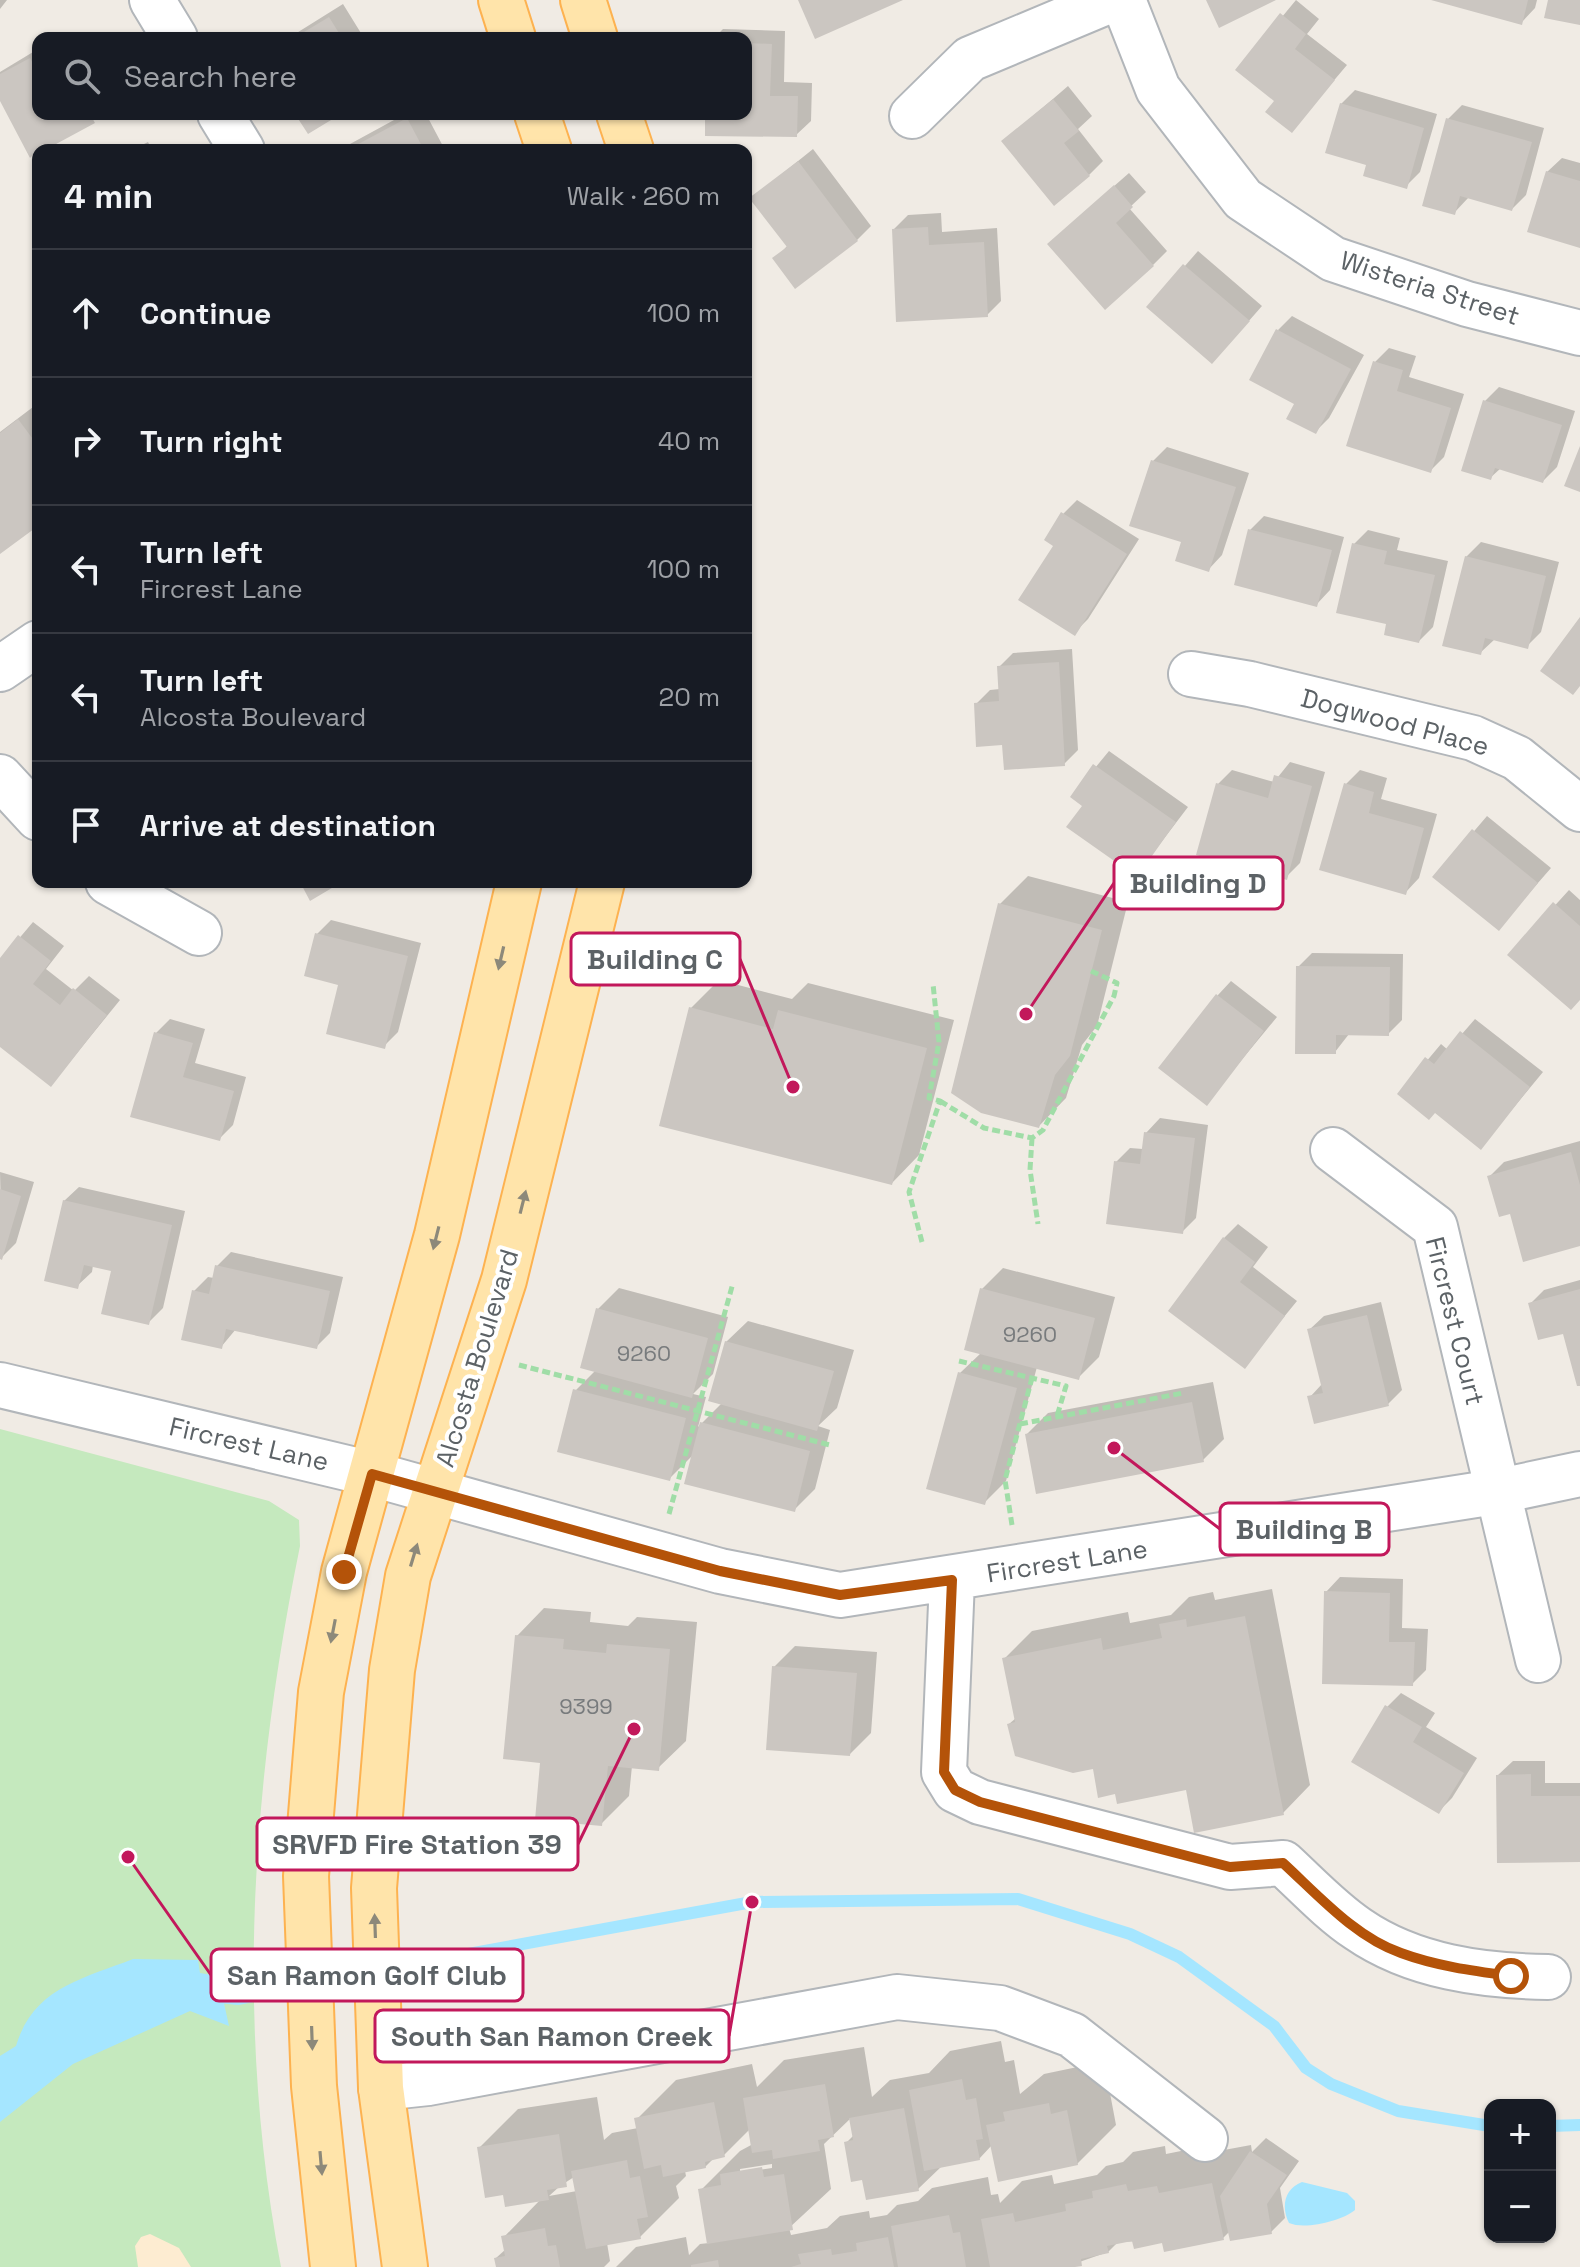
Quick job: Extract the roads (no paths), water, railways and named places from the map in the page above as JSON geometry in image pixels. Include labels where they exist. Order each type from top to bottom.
[{"type":"main road","points":[[501,0],[511,32]]},
{"type":"main road","points":[[583,0],[593,32]]},
{"type":"main road","points":[[539,120],[547,144]]},
{"type":"main road","points":[[621,120],[629,144]]},
{"type":"main road","points":[[333,2267],[314,2086],[306,1876],[321,1692],[344,1572],[437,1235],[518,888]]},
{"type":"main road","name":"Alcosta Boulevard","points":[[405,2267],[381,2088],[374,1888],[392,1670],[408,1576],[504,1280],[601,888]]},
{"type":"street","points":[[152,0],[171,32]]},
{"type":"street","points":[[912,116],[970,59],[1111,0]]},
{"type":"street","name":"Wisteria Street","points":[[1123,0],[1158,89],[1243,199],[1333,259],[1467,304],[1580,333]]},
{"type":"street","points":[[224,120],[238,144]]},
{"type":"street","points":[[0,669],[32,647]]},
{"type":"street","name":"Dogwood Place","points":[[1191,674],[1250,684],[1473,738],[1517,758],[1580,809]]},
{"type":"street","points":[[0,777],[32,812]]},
{"type":"street","points":[[119,888],[199,933]]},
{"type":"street","name":"Fircrest Court","points":[[1333,1150],[1435,1227],[1495,1492],[1538,1660]]},
{"type":"street","name":"Fircrest Lane","points":[[0,1385],[372,1474],[720,1571],[840,1595],[952,1580],[1495,1492],[1580,1474]]},
{"type":"street","points":[[952,1580],[944,1772],[955,1790],[980,1802],[1230,1867],[1283,1863],[1357,1928],[1399,1953],[1461,1969],[1548,1977]]},
{"type":"street","points":[[381,2088],[897,1997],[1000,2008],[1072,2035],[1205,2139]]},
{"type":"water","points":[[133,1959],[198,1960],[200,1973],[218,1976],[229,2026],[190,2011],[73,2064],[0,2122],[0,2056],[16,2046],[34,2011],[62,1988]]},
{"type":"water","points":[[1302,2182],[1347,2193],[1355,2201],[1355,2210],[1323,2223],[1289,2223],[1285,2211],[1286,2199],[1291,2189]]},
{"type":"waterway","points":[[386,1969],[752,1902],[1018,1899],[1130,1934],[1179,1957],[1274,2026],[1306,2068],[1331,2084],[1398,2111],[1484,2125]]},
{"type":"waterway","points":[[319,1983],[368,1973]]},
{"type":"waterway","points":[[209,1996],[238,1999],[301,1986]]},
{"type":"waterway","points":[[1556,2126],[1580,2125]]},
{"type":"place","name":"Building D","points":[[1026,1014]]},
{"type":"place","name":"Building C","points":[[793,1087]]},
{"type":"place","name":"Building B","points":[[1114,1448]]},
{"type":"place","name":"SRVFD Fire Station 39","points":[[634,1729]]},
{"type":"place","name":"San Ramon Golf Club","points":[[128,1857]]},
{"type":"place","name":"South San Ramon Creek","points":[[752,1902]]}]
